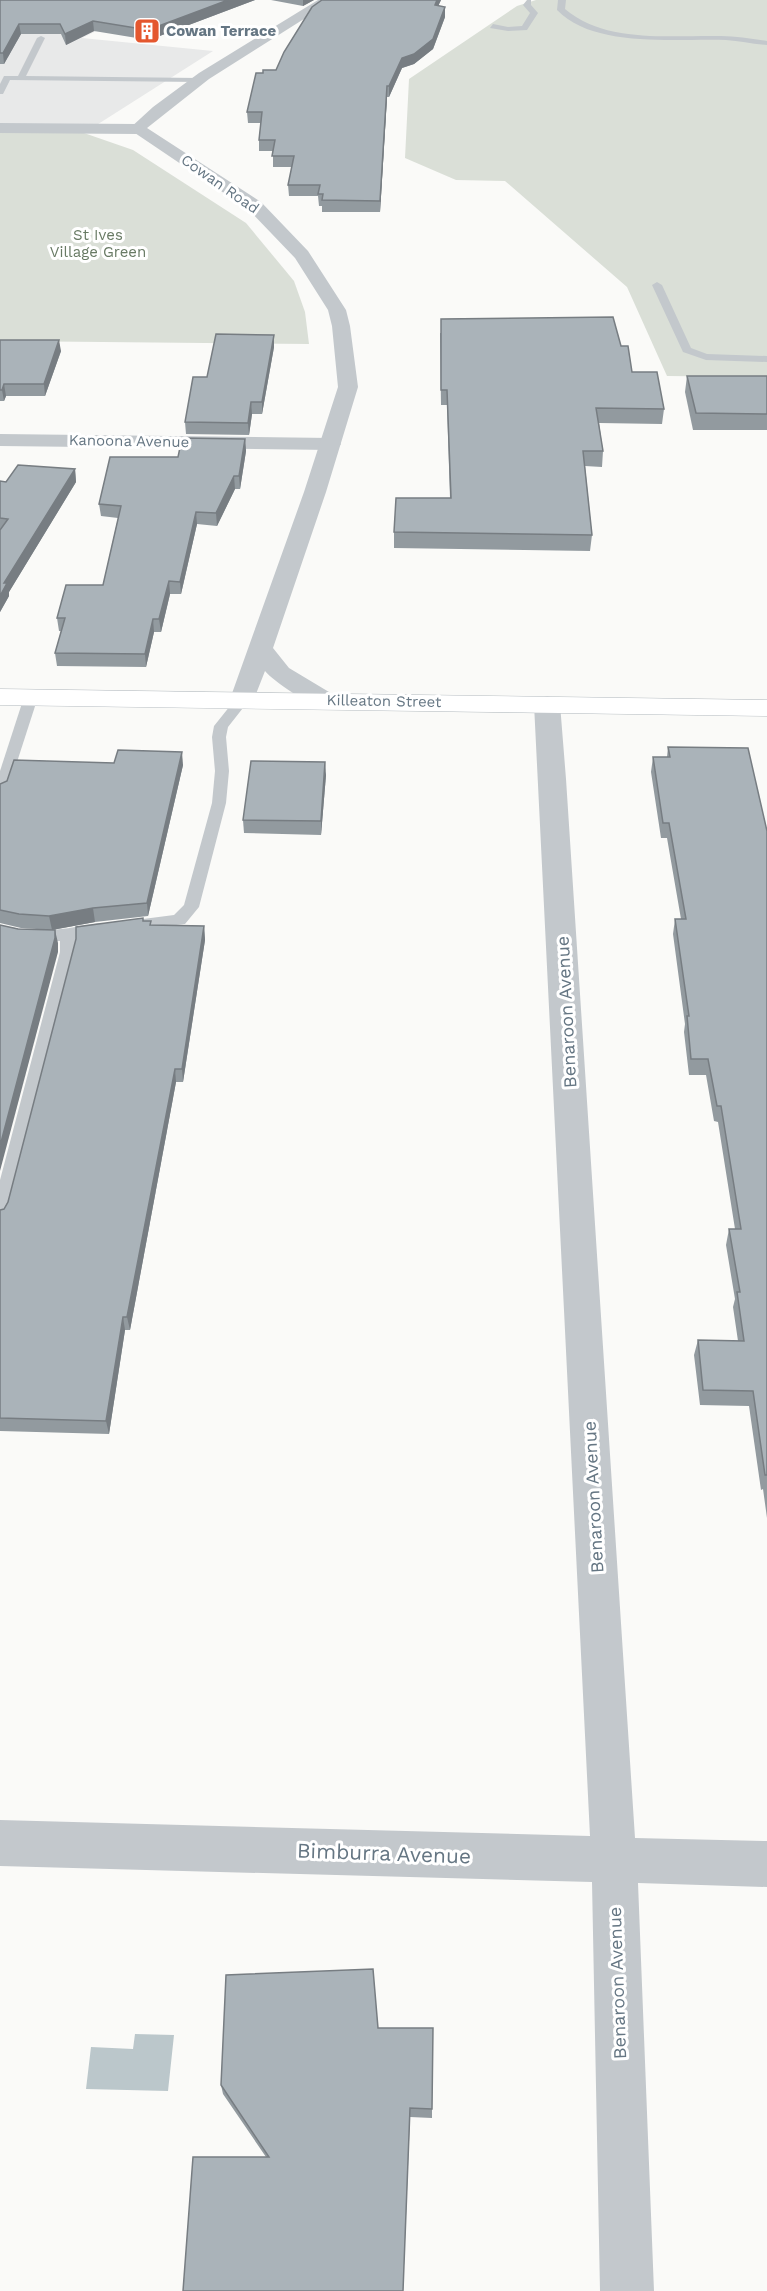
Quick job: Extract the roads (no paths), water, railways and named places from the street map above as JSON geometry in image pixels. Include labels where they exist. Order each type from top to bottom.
[{"type":"main road","name":"Killeaton Street","points":[[0,697],[767,708]]},
{"type":"street","points":[[0,128],[137,129],[155,112],[199,80],[327,0]]},
{"type":"street","name":"Cowan Road","points":[[137,129],[255,206],[302,255],[337,310],[348,387],[331,444],[243,699]]},
{"type":"street","name":"Kanoona Avenue","points":[[0,440],[331,444]]},
{"type":"street","points":[[261,649],[280,673],[326,700]]},
{"type":"street","name":"Benaroon Avenue","points":[[547,704],[614,1860],[627,2291]]},
{"type":"street","name":"Bimburra Avenue","points":[[0,1843],[767,1864]]},
{"type":"lane","points":[[568,0],[561,3],[564,13],[572,19],[605,31],[672,39],[730,38],[767,43]]},
{"type":"lane","points":[[493,26],[516,30],[524,28],[534,13],[527,5],[528,2]]},
{"type":"lane","points":[[21,78],[41,38]]},
{"type":"lane","points":[[0,92],[8,78],[199,80]]},
{"type":"lane","points":[[657,285],[687,350],[706,357],[767,359]]},
{"type":"lane","points":[[0,793],[31,697]]},
{"type":"lane","points":[[0,930],[21,935],[52,937],[94,929],[156,924],[179,920],[187,914],[191,907],[219,803],[222,771],[219,737],[221,726],[243,699]]},
{"type":"lane","points":[[0,1215],[69,952],[68,935]]},
{"type":"place","name":"Cowan Terrace","points":[[147,31]]},
{"type":"park label","name":"St Ives Village Green","points":[[98,244]]}]
